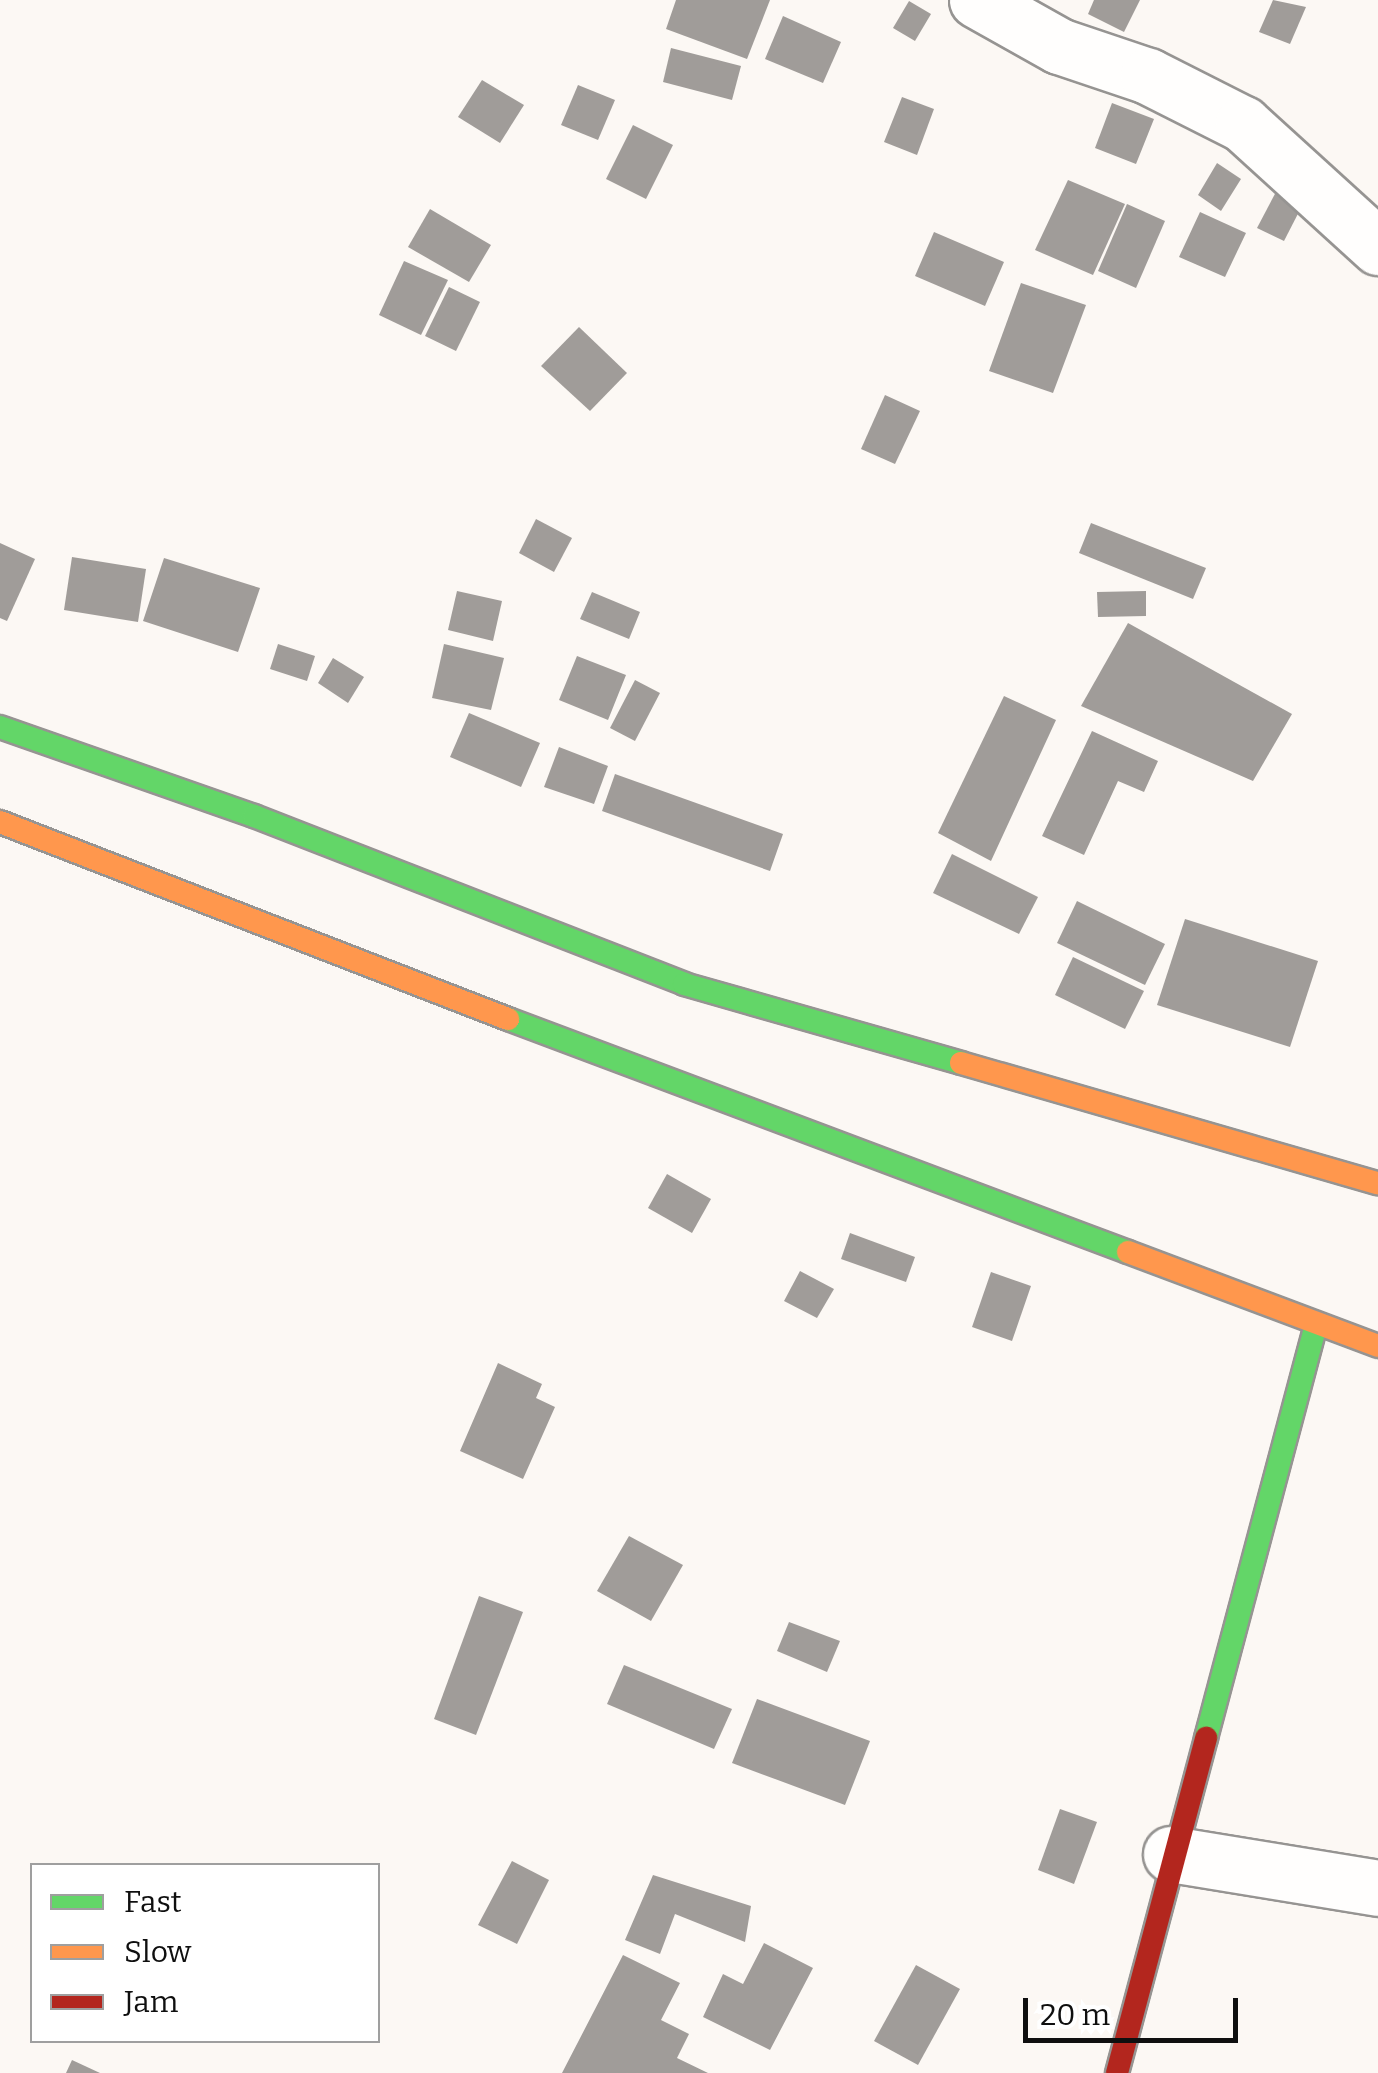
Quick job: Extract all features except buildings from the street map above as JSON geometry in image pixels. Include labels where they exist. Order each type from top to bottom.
[{"type":"street","points":[[977,0],[1058,46],[1148,76],[1243,124],[1378,247]]},
{"type":"street","points":[[0,727],[254,816],[684,984],[1378,1183]]},
{"type":"street","points":[[0,822],[1378,1346]]},
{"type":"street","points":[[1117,2073],[1170,1854],[1316,1324]]},
{"type":"street","points":[[1170,1854],[1378,1888]]},
{"type":"traffic: fast","points":[[0,727],[254,816],[684,984],[961,1063]]},
{"type":"traffic: fast","points":[[508,1019],[1128,1252]]},
{"type":"traffic: fast","points":[[1206,1738],[1316,1324]]},
{"type":"traffic: slow","points":[[0,822],[508,1019]]},
{"type":"traffic: slow","points":[[961,1063],[1378,1183]]},
{"type":"traffic: slow","points":[[1128,1252],[1378,1346]]},
{"type":"traffic: jam","points":[[1117,2073],[1206,1738]]}]
